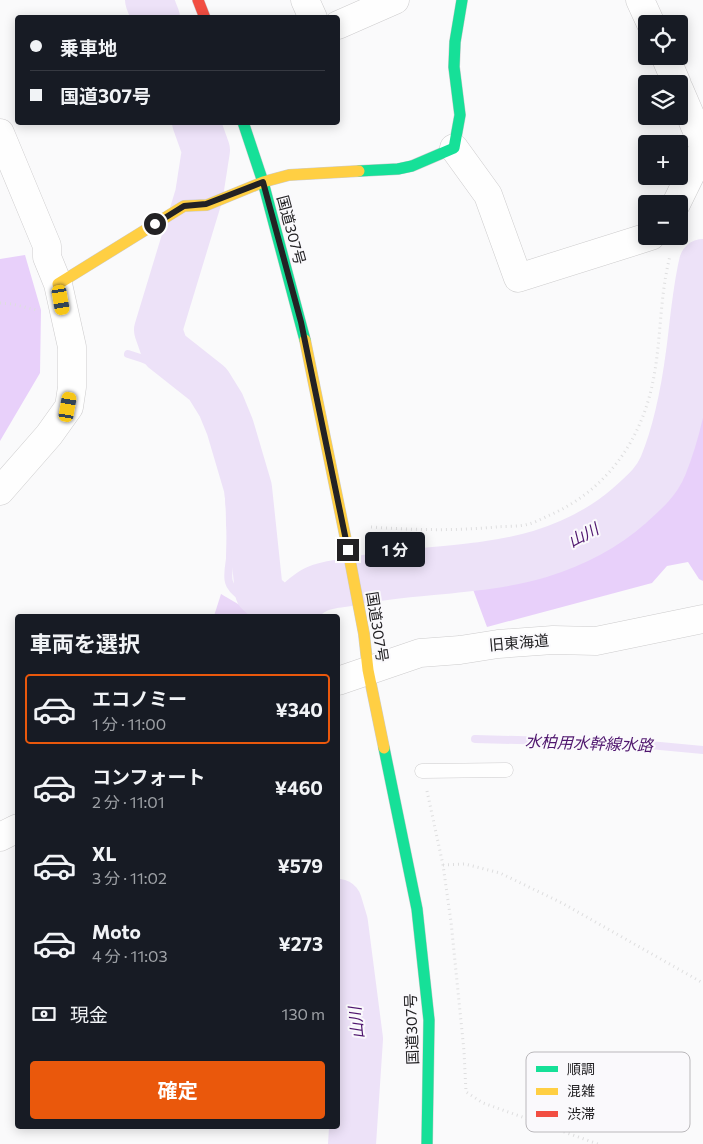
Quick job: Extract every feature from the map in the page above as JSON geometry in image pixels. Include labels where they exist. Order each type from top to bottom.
[{"type":"main road","points":[[198,0],[204,15]]},
{"type":"main road","points":[[58,284],[184,206],[206,204],[263,182],[289,175],[398,169],[412,166],[454,148],[460,115],[454,67],[455,42],[462,0]]},
{"type":"main road","name":"国道307号","points":[[244,125],[263,182],[301,322],[348,550],[368,670],[417,909],[429,1020],[427,1144]]},
{"type":"street","points":[[306,0],[313,15]]},
{"type":"street","points":[[340,24],[395,0]]},
{"type":"street","points":[[640,0],[647,15]]},
{"type":"street","points":[[688,110],[703,145]]},
{"type":"street","points":[[0,133],[46,246],[47,257],[58,284],[72,347],[72,387],[68,407],[49,435],[0,491]]},
{"type":"street","points":[[454,148],[488,195],[518,278],[657,245]]},
{"type":"street","points":[[680,195],[703,149]]},
{"type":"street","name":"旧東海道","points":[[340,680],[420,653],[553,640],[596,641],[703,619]]},
{"type":"street","points":[[0,837],[15,830]]},
{"type":"lane","points":[[422,770],[506,770]]},
{"type":"path","points":[[342,521],[370,527],[419,530],[462,530],[529,524],[568,507],[600,484],[621,458],[638,427],[649,398],[658,344],[663,292],[661,245]]},
{"type":"path","points":[[0,302],[64,316]]},
{"type":"path","points":[[422,770],[443,865],[464,1051],[466,1092],[483,1103],[526,1118]]},
{"type":"path","points":[[443,865],[465,864],[500,873],[562,904],[703,983]]},
{"type":"path","points":[[564,1132],[598,1144]]},
{"type":"shaded area","points":[[25,255],[41,310],[40,373],[0,441],[0,259]]},
{"type":"shaded area","points":[[703,380],[703,581],[699,579],[688,562],[667,566],[652,583],[487,627],[471,584],[574,561],[615,534],[646,509],[672,471],[692,427],[702,391]]},
{"type":"shaded area","points":[[221,594],[255,614],[215,614]]},
{"type":"waterway","points":[[149,0],[155,15]]},
{"type":"waterway","points":[[197,125],[206,150],[199,195],[158,330],[165,350],[208,384],[221,405],[230,427],[248,488],[259,592],[285,614]]},
{"type":"waterway","name":"山川","points":[[288,614],[305,597],[325,586],[400,574],[494,564],[540,554],[587,534],[629,506],[657,478],[673,438],[686,382],[703,263]]},
{"type":"waterway","name":"水柏用水幹線水路","points":[[128,354],[160,366],[179,378],[195,394],[210,418],[221,447],[229,494],[229,582],[231,587],[241,597],[269,614]]},
{"type":"waterway","name":"水柏用水幹線水路","points":[[475,739],[628,743],[703,750]]},
{"type":"waterway","name":"山川","points":[[340,910],[344,923],[359,1039],[352,1144]]},
{"type":"traffic: fast","points":[[359,171],[398,169],[412,166],[454,148],[460,115],[454,67],[455,42],[462,0]]},
{"type":"traffic: fast","points":[[244,125],[263,182],[305,340]]},
{"type":"traffic: fast","points":[[384,748],[417,909],[429,1020],[427,1144]]},
{"type":"traffic: slow","points":[[58,284],[184,206],[207,205],[263,182],[289,175],[359,171]]},
{"type":"traffic: slow","points":[[305,340],[348,550],[364,634],[368,670],[384,748]]},
{"type":"traffic: jam","points":[[198,0],[204,15]]},
{"type":"route","points":[[155,224],[184,206],[206,204],[263,182],[301,322],[348,550]]}]
